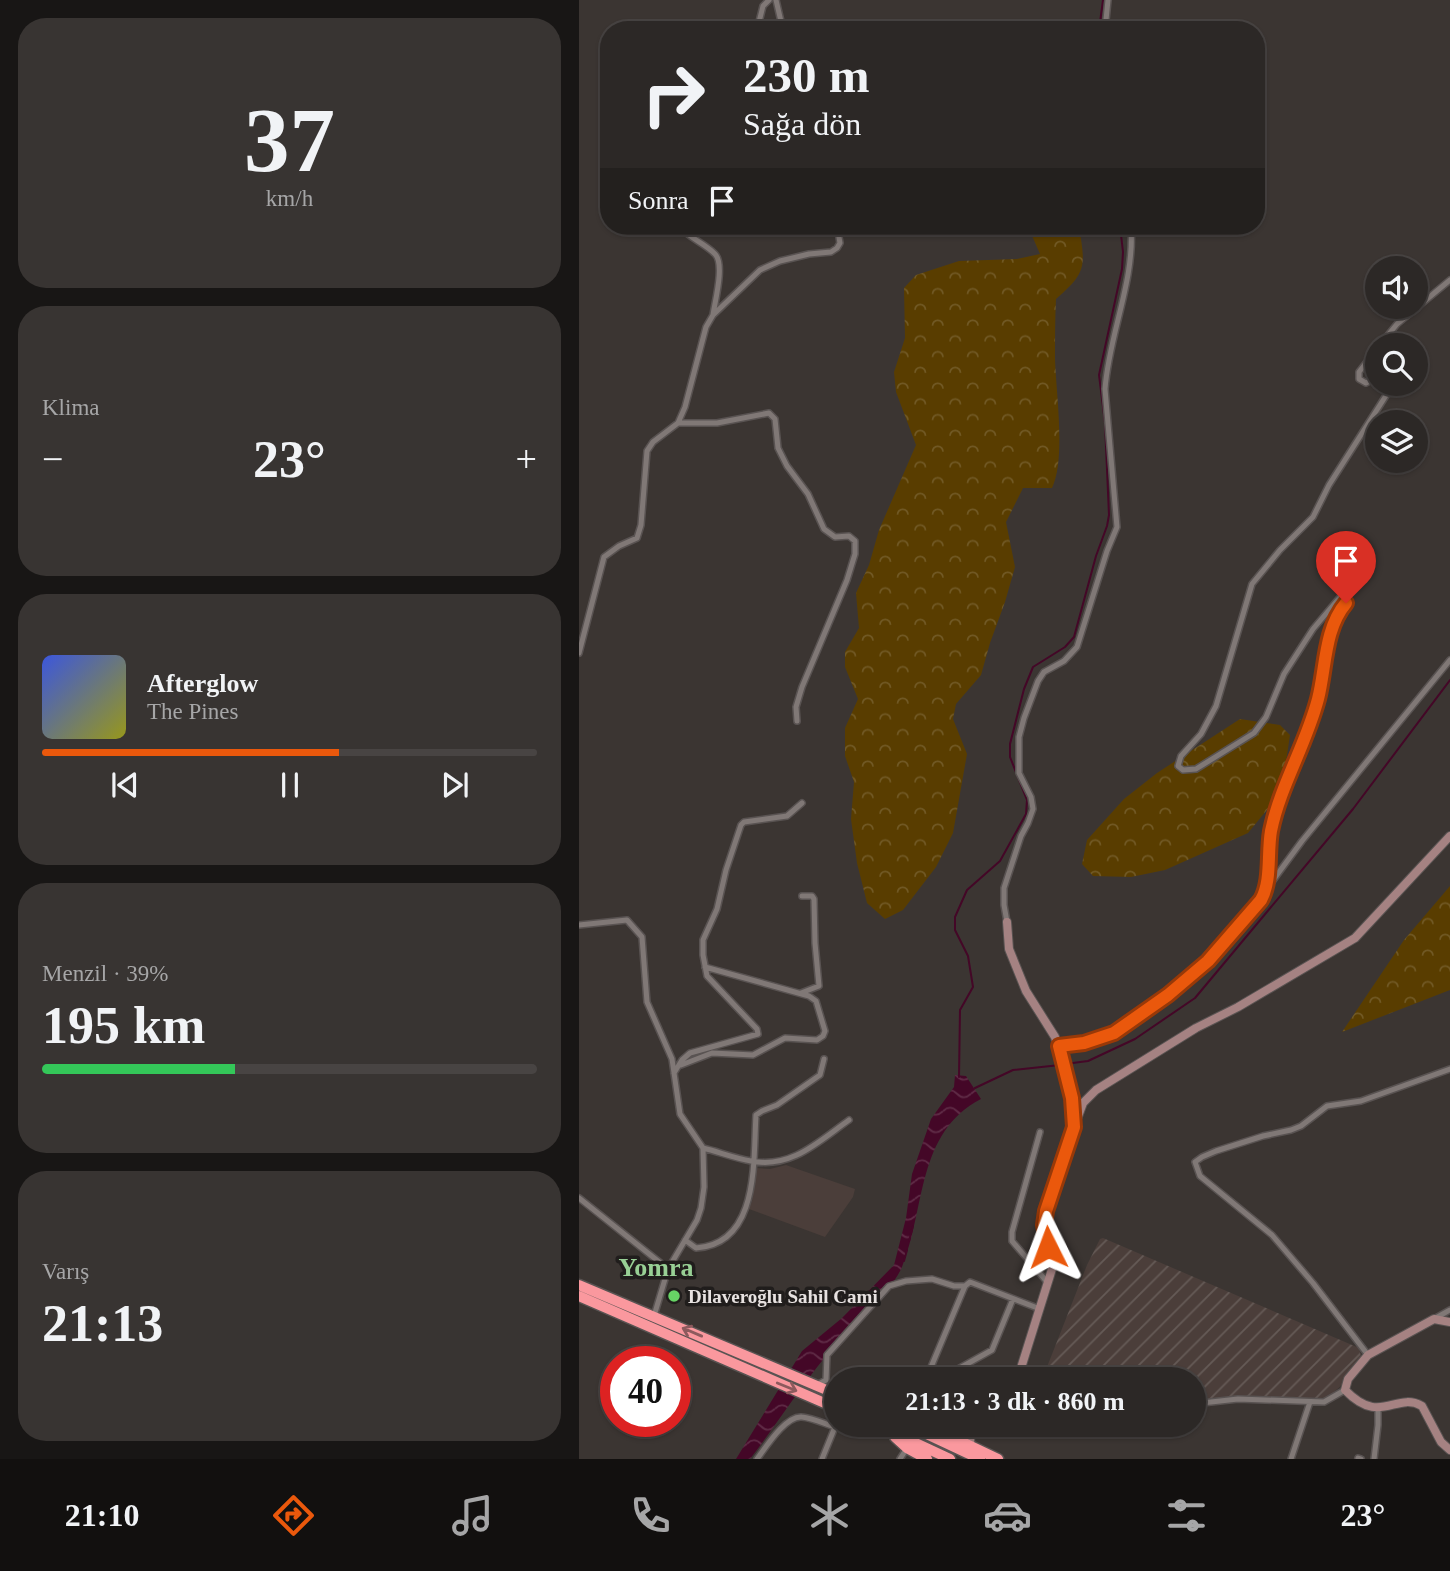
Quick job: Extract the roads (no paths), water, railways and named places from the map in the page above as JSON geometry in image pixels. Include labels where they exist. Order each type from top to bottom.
[{"type":"highway","points":[[579,1284],[824,1388]]},
{"type":"highway","points":[[579,1296],[824,1402]]},
{"type":"highway","points":[[893,1437],[927,1459]]},
{"type":"highway","points":[[902,1437],[950,1459]]},
{"type":"highway","points":[[932,1437],[980,1459]]},
{"type":"highway","points":[[952,1437],[998,1459]]},
{"type":"street","points":[[759,21],[763,6],[769,0]]},
{"type":"street","points":[[776,0],[781,21]]},
{"type":"street","points":[[1106,21],[1108,0]]},
{"type":"street","points":[[688,235],[715,253],[719,259],[713,315]]},
{"type":"street","points":[[579,653],[604,558],[619,546],[637,538],[641,525],[647,451],[653,442],[678,423],[685,407],[706,327],[713,315],[760,271],[780,261],[832,252],[840,243],[839,235]]},
{"type":"street","points":[[1074,1127],[1067,1078],[1059,1048],[1026,992],[1009,949],[1004,888],[1033,809],[1031,797],[1019,773],[1019,737],[1023,718],[1044,672],[1064,661],[1077,647],[1117,527],[1105,388],[1130,264],[1131,235]]},
{"type":"street","points":[[1390,333],[1450,280]]},
{"type":"street","points":[[1365,364],[1359,372],[1359,379],[1365,382]]},
{"type":"street","points":[[1267,889],[1269,850],[1275,815],[1308,730],[1318,698],[1331,632],[1340,610],[1346,603],[1346,596],[1341,596],[1313,629],[1284,674],[1266,717],[1254,733],[1196,769],[1183,769],[1178,766],[1178,762],[1201,734],[1216,706],[1252,584],[1280,550],[1313,517],[1329,485],[1386,396]]},
{"type":"street","points":[[678,423],[717,423],[769,413],[776,419],[778,448],[787,466],[808,494],[824,529],[835,537],[849,536],[855,541],[855,554],[847,580],[802,687],[796,707],[797,722]]},
{"type":"street","points":[[1059,1048],[1114,1033],[1168,995],[1208,961],[1261,900],[1302,841],[1450,660]]},
{"type":"street","points":[[674,1073],[685,1055],[758,1034],[757,1029],[707,976],[703,940],[717,909],[739,829],[744,822],[787,816],[802,803]]},
{"type":"street","points":[[1021,1367],[1052,1269],[1044,1225],[1046,1211],[1083,1103],[1096,1090],[1196,1028],[1238,1007],[1355,938],[1450,836]]},
{"type":"street","points":[[801,993],[819,986],[815,899],[812,896],[802,896]]},
{"type":"street","points":[[579,925],[627,920],[642,937],[647,1002],[672,1059],[680,1114],[703,1148],[704,1197],[697,1220],[668,1269],[654,1316]]},
{"type":"street","points":[[679,1066],[712,1053],[753,1055],[785,1038],[817,1040],[825,1031],[816,1001],[801,993],[705,967]]},
{"type":"street","points":[[685,1240],[696,1248],[703,1247],[725,1236],[742,1219],[749,1203],[756,1115],[777,1105],[820,1075],[824,1059]]},
{"type":"street","points":[[1368,1355],[1272,1235],[1200,1176],[1195,1162],[1216,1151],[1301,1126],[1327,1106],[1361,1101],[1450,1069]]},
{"type":"street","points":[[703,1148],[753,1162],[783,1162],[849,1120]]},
{"type":"street","points":[[1040,1132],[1012,1232],[1012,1241],[1048,1283]]},
{"type":"street","points":[[579,1198],[668,1269]]},
{"type":"street","points":[[816,1385],[826,1380],[827,1355],[889,1286],[906,1281],[932,1279],[954,1286],[965,1286]]},
{"type":"street","points":[[931,1367],[965,1286],[970,1282],[1040,1309]]},
{"type":"street","points":[[962,1367],[992,1350],[1012,1299]]},
{"type":"street","points":[[1206,1403],[1238,1399],[1324,1402],[1345,1390],[1348,1379],[1368,1355],[1450,1310]]},
{"type":"street","points":[[1434,1319],[1450,1322]]},
{"type":"street","points":[[1345,1390],[1365,1407],[1417,1403],[1422,1406],[1441,1442],[1450,1450]]},
{"type":"street","points":[[1291,1459],[1310,1402]]},
{"type":"street","points":[[1374,1459],[1378,1407]]},
{"type":"street","points":[[757,1459],[783,1427],[800,1416],[835,1427],[822,1459]]},
{"type":"street","points":[[970,1437],[970,1445]]},
{"type":"street","points":[[900,1459],[907,1448]]},
{"type":"water","points":[[955,1075],[966,1076],[981,1099],[960,1114],[945,1131],[934,1152],[902,1267],[878,1300],[806,1381],[750,1459],[736,1459],[802,1351],[842,1318],[894,1265],[906,1218],[912,1174],[931,1119],[954,1087]]},
{"type":"waterway","points":[[1100,21],[1103,0]]},
{"type":"waterway","points":[[959,1077],[960,1010],[973,987],[968,956],[955,930],[955,917],[967,890],[1000,861],[1026,814],[1027,800],[1010,757],[1010,744],[1024,689],[1033,667],[1065,647],[1074,637],[1107,526],[1109,515],[1105,423],[1099,375],[1122,269],[1121,235]]},
{"type":"waterway","points":[[1065,1064],[1088,1061],[1135,1039],[1195,998],[1353,809],[1450,680]]},
{"type":"waterway","points":[[975,1088],[1013,1070],[1060,1065]]},
{"type":"waterway","points":[[909,1241],[913,1226]]},
{"type":"waterway","points":[[904,1261],[907,1250]]},
{"type":"place","name":"Dilaveroğlu Sahil Cami","points":[[674,1296]]},
{"type":"district","name":"Yomra","points":[[656,1267]]}]
